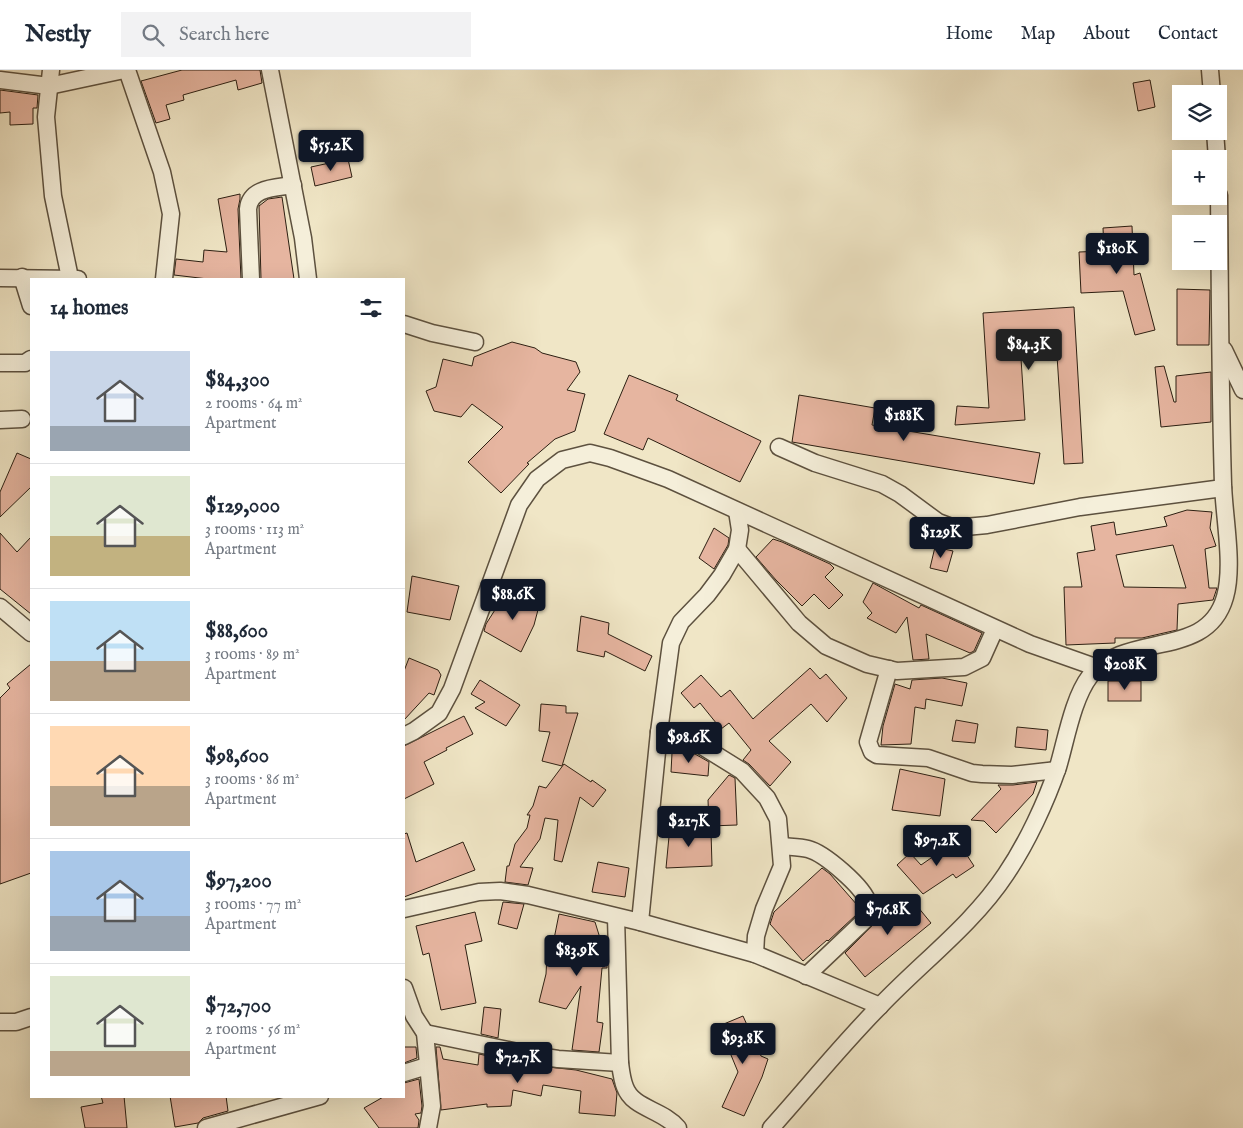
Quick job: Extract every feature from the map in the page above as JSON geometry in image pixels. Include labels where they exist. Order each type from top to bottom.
[{"type":"street","points":[[0,80],[50,78],[126,70],[162,172],[171,214],[164,278]]},
{"type":"street","points":[[270,70],[303,238],[308,278]]},
{"type":"street","points":[[1210,70],[1211,85]]},
{"type":"street","points":[[0,278],[70,278],[53,196],[46,117],[50,78]]},
{"type":"street","points":[[251,278],[248,209],[250,200],[258,192],[293,184]]},
{"type":"street","points":[[771,1128],[880,1006],[981,908],[1006,875],[1027,840],[1057,770],[1082,690],[1089,678],[1098,668],[1123,652],[1184,639],[1199,632],[1211,623],[1220,610],[1226,596],[1228,558],[1223,488],[1219,205]]},
{"type":"street","points":[[22,277],[30,303]]},
{"type":"street","points":[[405,324],[432,333],[475,342]]},
{"type":"street","points":[[1221,343],[1243,390]]},
{"type":"street","points":[[0,363],[25,363],[30,360]]},
{"type":"street","points":[[0,420],[22,419]]},
{"type":"street","points":[[779,447],[815,463],[882,484],[900,494],[938,522],[954,528],[987,525],[1080,507],[1223,488]]},
{"type":"street","points":[[405,736],[439,713],[452,689],[519,505],[537,479],[562,460],[590,453],[610,458],[668,480],[995,629],[1030,644],[1098,668]]},
{"type":"street","points":[[640,922],[671,643],[681,622],[707,595],[737,550],[740,530],[737,511]]},
{"type":"street","points":[[737,550],[799,623],[826,646],[866,664],[897,671],[964,667],[982,658],[995,629]]},
{"type":"street","points":[[0,607],[30,632]]},
{"type":"street","points":[[889,669],[868,742],[872,752],[877,755],[928,758],[972,773],[982,774],[1012,775],[1057,770]]},
{"type":"street","points":[[660,732],[698,743],[742,771],[766,798],[778,819],[782,866],[764,909],[756,936],[755,954]]},
{"type":"street","points":[[781,846],[808,849],[828,858],[860,889],[868,904],[868,913],[864,921],[806,976]]},
{"type":"street","points":[[405,909],[470,894],[500,891],[528,895],[640,922],[755,954],[880,1006]]},
{"type":"street","points":[[616,917],[620,1063],[624,1086],[634,1101],[664,1115],[678,1128]]},
{"type":"street","points":[[405,991],[414,1016],[425,1033],[432,1106],[428,1128]]},
{"type":"street","points":[[0,1022],[16,1022],[30,1017]]},
{"type":"street","points":[[425,1033],[558,1059],[620,1063]]},
{"type":"street","points":[[405,1073],[427,1066]]},
{"type":"street","points":[[206,1128],[313,1098]]},
{"type":"building","points":[[182,70],[260,70],[262,83],[238,90],[236,80],[183,95],[184,100],[166,105],[170,119],[156,123],[141,81]]},
{"type":"building","points":[[1150,80],[1155,107],[1138,111],[1133,83]]},
{"type":"building","points":[[0,90],[38,95],[37,108],[33,108],[33,124],[10,125],[10,112],[0,113]]},
{"type":"building","points":[[348,159],[352,177],[315,186],[311,167]]},
{"type":"building","points":[[240,194],[238,209],[241,278],[200,278],[174,275],[176,259],[203,262],[204,250],[227,252],[218,199]]},
{"type":"building","points":[[282,197],[294,278],[261,278],[259,206],[268,199]]},
{"type":"building","points":[[1132,226],[1134,275],[1140,273],[1155,330],[1135,335],[1123,291],[1081,293],[1079,252],[1104,251],[1103,228]]},
{"type":"building","points":[[1177,289],[1210,290],[1209,345],[1177,345]]},
{"type":"building","points":[[1074,307],[1083,463],[1064,464],[1056,340],[1020,343],[1025,420],[955,425],[957,406],[989,408],[983,313]]},
{"type":"building","points":[[512,342],[535,348],[542,353],[576,362],[580,372],[567,390],[585,394],[575,431],[555,439],[527,463],[529,464],[501,493],[468,462],[503,427],[472,404],[461,417],[434,411],[426,391],[436,387],[443,359],[472,366],[474,357]]},
{"type":"building","points":[[1164,366],[1174,402],[1176,402],[1176,376],[1211,372],[1211,422],[1161,427],[1155,367]]},
{"type":"building","points":[[629,375],[678,395],[676,400],[761,441],[740,482],[648,438],[643,450],[604,434]]},
{"type":"building","points":[[799,395],[875,408],[872,425],[1040,453],[1034,484],[792,442]]},
{"type":"building","points":[[17,453],[30,459],[30,488],[0,517],[0,492]]},
{"type":"building","points":[[1187,510],[1212,512],[1210,528],[1216,546],[1205,549],[1209,588],[1217,588],[1213,600],[1178,604],[1177,630],[1142,638],[1115,638],[1115,643],[1066,645],[1064,587],[1082,587],[1077,553],[1095,550],[1091,526],[1114,522],[1116,535],[1167,526],[1164,517]],"holes":[[[1173,545],[1186,588],[1124,587],[1116,555]]]},
{"type":"building","points":[[714,528],[729,538],[728,545],[714,569],[699,558]]},
{"type":"building","points":[[0,533],[17,552],[30,538],[30,613],[0,589]]},
{"type":"building","points":[[773,539],[830,564],[834,568],[825,577],[843,595],[829,609],[814,594],[802,606],[756,557]]},
{"type":"building","points":[[935,547],[953,551],[947,572],[930,568]]},
{"type":"building","points":[[412,576],[459,586],[450,620],[407,612]]},
{"type":"building","points":[[873,583],[919,608],[921,605],[982,633],[974,651],[970,653],[926,634],[929,659],[913,660],[907,617],[896,633],[867,618],[872,613],[863,602]]},
{"type":"building","points":[[507,591],[539,606],[534,625],[521,652],[484,631],[486,624]]},
{"type":"building","points":[[581,616],[609,623],[608,634],[652,656],[645,671],[605,651],[604,657],[577,651]]},
{"type":"building","points":[[409,658],[438,670],[441,675],[434,695],[429,693],[405,719],[405,668]]},
{"type":"building","points":[[30,665],[30,873],[0,884],[0,698],[10,688],[7,684]]},
{"type":"building","points":[[810,668],[820,679],[826,674],[847,698],[827,722],[811,704],[769,741],[791,762],[770,786],[743,760],[751,750],[729,723],[721,729],[700,703],[694,708],[681,693],[701,675],[721,697],[730,690],[753,719]]},
{"type":"building","points":[[942,678],[967,683],[962,706],[926,699],[925,709],[915,707],[911,744],[881,745],[883,726],[895,684],[910,689],[912,680]]},
{"type":"building","points":[[480,680],[520,705],[506,726],[475,708],[485,702],[471,694]]},
{"type":"building","points":[[1108,681],[1141,681],[1141,701],[1108,701]]},
{"type":"building","points":[[541,704],[566,706],[566,713],[578,713],[562,766],[542,761],[550,732],[539,731]]},
{"type":"building","points":[[464,716],[473,734],[424,762],[434,784],[405,798],[405,746]]},
{"type":"building","points":[[956,720],[978,724],[975,743],[952,741]]},
{"type":"building","points":[[1017,727],[1048,730],[1046,750],[1015,747]]},
{"type":"building","points":[[672,753],[695,754],[709,762],[708,776],[671,772]]},
{"type":"building","points":[[564,764],[606,790],[593,807],[580,797],[562,862],[554,860],[558,820],[545,818],[540,839],[520,867],[533,868],[528,885],[505,882],[507,866],[509,866],[515,844],[527,828],[530,815],[527,815],[533,806],[539,786],[546,788]]},
{"type":"building","points":[[900,769],[945,779],[940,816],[892,810]]},
{"type":"building","points":[[729,775],[735,778],[737,825],[709,826],[708,800]]},
{"type":"building","points":[[1037,782],[1033,794],[996,833],[984,821],[971,820],[1001,789],[998,785]]},
{"type":"building","points":[[670,826],[711,831],[712,866],[666,868]]},
{"type":"building","points":[[407,833],[416,862],[463,842],[475,870],[405,897],[405,834]]},
{"type":"building","points":[[957,840],[974,866],[956,878],[953,874],[923,894],[897,865],[910,853],[921,865]]},
{"type":"building","points":[[598,862],[629,868],[625,897],[592,892]]},
{"type":"building","points":[[822,868],[830,874],[858,906],[858,910],[856,915],[828,941],[803,961],[770,924],[774,912]]},
{"type":"building","points":[[908,895],[931,923],[865,977],[845,953],[874,924]]},
{"type":"building","points":[[503,902],[524,904],[517,929],[498,924]]},
{"type":"building","points":[[475,912],[482,941],[465,945],[476,1003],[441,1010],[429,953],[423,955],[416,926]]},
{"type":"building","points":[[559,914],[595,922],[604,951],[607,951],[607,968],[602,968],[597,1022],[603,1023],[599,1052],[572,1050],[581,986],[566,1009],[539,1002],[546,974],[548,938],[554,939]]},
{"type":"building","points":[[484,1007],[501,1009],[498,1038],[481,1034]]},
{"type":"building","points":[[743,1016],[761,1056],[768,1059],[744,1116],[722,1107],[738,1072],[719,1026]]},
{"type":"building","points":[[405,1047],[416,1047],[417,1058],[405,1063]]},
{"type":"building","points":[[436,1047],[440,1047],[443,1059],[478,1065],[479,1054],[530,1065],[576,1070],[612,1079],[617,1093],[615,1116],[579,1113],[581,1091],[543,1085],[541,1096],[513,1090],[511,1106],[487,1107],[487,1104],[441,1110]]},
{"type":"building","points":[[419,1079],[422,1106],[421,1113],[415,1114],[419,1120],[418,1128],[379,1128],[364,1108],[382,1098],[405,1098],[405,1083]]},
{"type":"building","points":[[102,1098],[124,1098],[127,1128],[85,1128],[81,1107],[103,1103]]},
{"type":"building","points":[[170,1098],[226,1098],[228,1111],[203,1118],[198,1123],[175,1127]]}]
